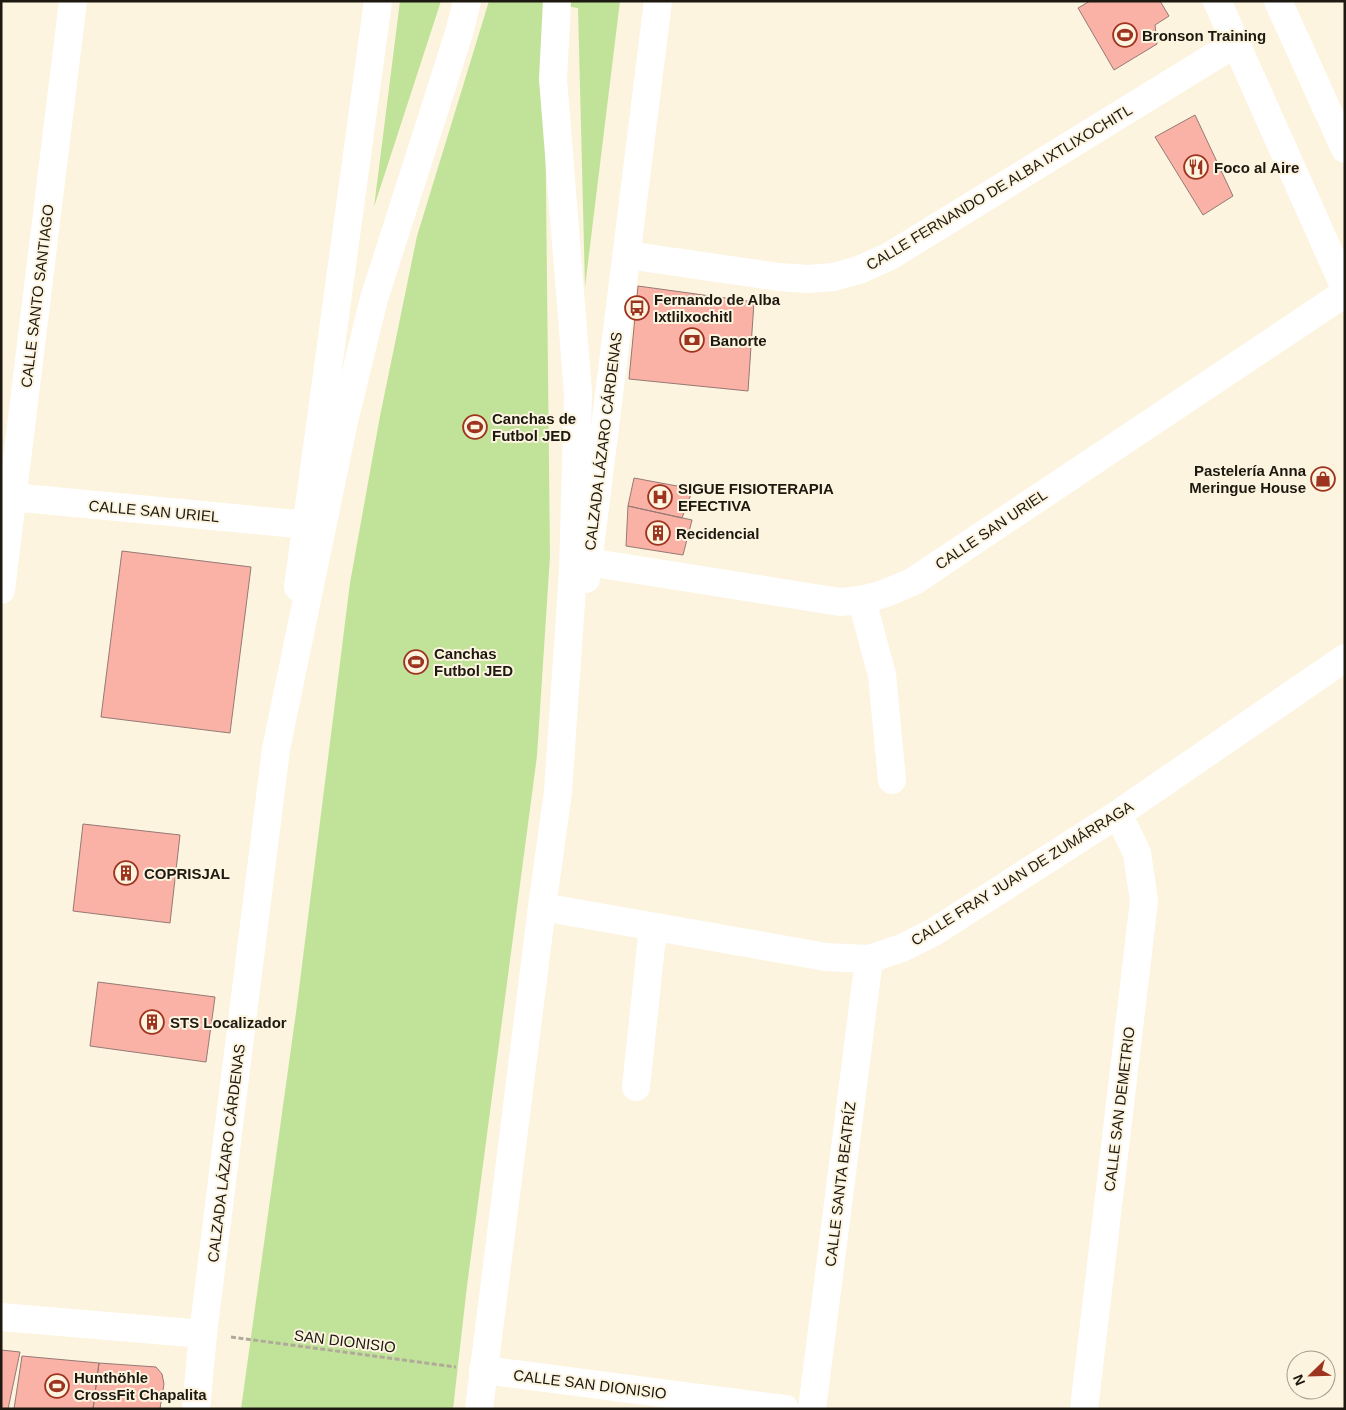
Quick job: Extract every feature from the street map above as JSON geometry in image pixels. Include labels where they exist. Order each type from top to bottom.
[{"type":"main road","name":"CALLE SANTO SANTIAGO","points":[[1,590],[7,497],[73,1]]},
{"type":"main road","name":"CALZADA LÁZARO CÁRDENAS","points":[[196,1409],[203,1334],[276,749],[378,1]]},
{"type":"main road","name":"CALZADA LÁZARO CÁRDENAS","points":[[276,749],[344,421],[374,299],[459,33],[467,1]]},
{"type":"main road","name":"CALZADA LÁZARO CÁRDENAS","points":[[557,1],[553,79],[578,393],[573,572],[558,792]]},
{"type":"main road","name":"CALZADA LÁZARO CÁRDENAS","points":[[479,1409],[658,1]]},
{"type":"main road","points":[[1217,1],[1345,288]]},
{"type":"main road","points":[[1285,4],[1345,150]]},
{"type":"main road","name":"CALLE FERNANDO DE ALBA IXTLIXOCHITL","points":[[627,255],[808,279],[834,277],[859,270],[890,256],[1236,44]]},
{"type":"main road","name":"CALLE SAN URIEL","points":[[588,562],[840,602],[862,601],[888,593],[914,581],[1345,293]]},
{"type":"main road","name":"CALLE SAN URIEL","points":[[7,497],[306,525]]},
{"type":"main road","points":[[862,601],[882,675],[892,780]]},
{"type":"main road","name":"CALLE FRAY JUAN DE ZUMÁRRAGA","points":[[542,907],[826,957],[869,959],[902,948],[934,932],[1118,814],[1345,658]]},
{"type":"main road","name":"CALLE SAN DEMETRIO","points":[[1084,1409],[1144,901],[1137,853],[1118,814]]},
{"type":"main road","points":[[636,1087],[653,927]]},
{"type":"main road","name":"CALLE SANTA BEATRÍZ","points":[[812,1409],[869,959]]},
{"type":"main road","points":[[1,1317],[203,1334]]},
{"type":"main road","name":"CALLE SAN DIONISIO","points":[[484,1370],[785,1409]]},
{"type":"path","name":"SAN DIONISIO","points":[[203,1334],[484,1370]]},
{"type":"green space","points":[[400,1],[441,1],[374,207]]},
{"type":"green space","points":[[489,1],[620,1],[585,287],[578,8],[544,3],[550,556],[537,756],[467,1286],[453,1409],[241,1409],[297,1005],[350,583],[380,416],[417,236]]},
{"type":"building","name":"Bronson Training","points":[[1090,1],[1160,1],[1169,16],[1155,25],[1157,44],[1114,70],[1078,8]]},
{"type":"building","name":"Foco al Aire","points":[[1195,115],[1233,196],[1203,215],[1155,137]]},
{"type":"building","name":"Banorte","points":[[638,286],[754,302],[748,391],[629,379]]},
{"type":"building","name":"SIGUE FISIOTERAPIA EFECTIVA","points":[[634,478],[693,489],[682,518],[628,506]]},
{"type":"building","name":"Recidencial","points":[[628,506],[692,520],[683,555],[626,546]]},
{"type":"building","points":[[122,551],[251,567],[230,733],[101,717]]},
{"type":"building","name":"COPRISJAL","points":[[83,824],[180,835],[170,923],[73,911]]},
{"type":"building","name":"STS Localizador","points":[[98,982],[215,997],[206,1062],[90,1046]]},
{"type":"building","points":[[1,1350],[20,1352],[8,1409],[1,1409]]},
{"type":"building","name":"Hunthöhle CrossFit Chapalita","points":[[22,1356],[99,1363],[93,1409],[14,1409]]},
{"type":"building","points":[[99,1363],[156,1367],[162,1374],[164,1384],[160,1409],[93,1409]]},
{"type":"place","name":"Bronson Training","points":[[1125,35]]},
{"type":"place","name":"Foco al Aire","points":[[1196,167]]},
{"type":"place","name":"Fernando de Alba Ixtlilxochitl","points":[[637,308]]},
{"type":"place","name":"Banorte","points":[[692,340]]},
{"type":"place","name":"Canchas de Futbol JED","points":[[475,427]]},
{"type":"place","name":"Pastelería Anna Meringue House","points":[[1323,479]]},
{"type":"place","name":"SIGUE FISIOTERAPIA EFECTIVA","points":[[660,497]]},
{"type":"place","name":"Recidencial","points":[[658,533]]},
{"type":"place","name":"Canchas Futbol JED","points":[[416,662]]},
{"type":"place","name":"COPRISJAL","points":[[126,873]]},
{"type":"place","name":"STS Localizador","points":[[152,1022]]},
{"type":"place","name":"Hunthöhle CrossFit Chapalita","points":[[57,1386]]}]
